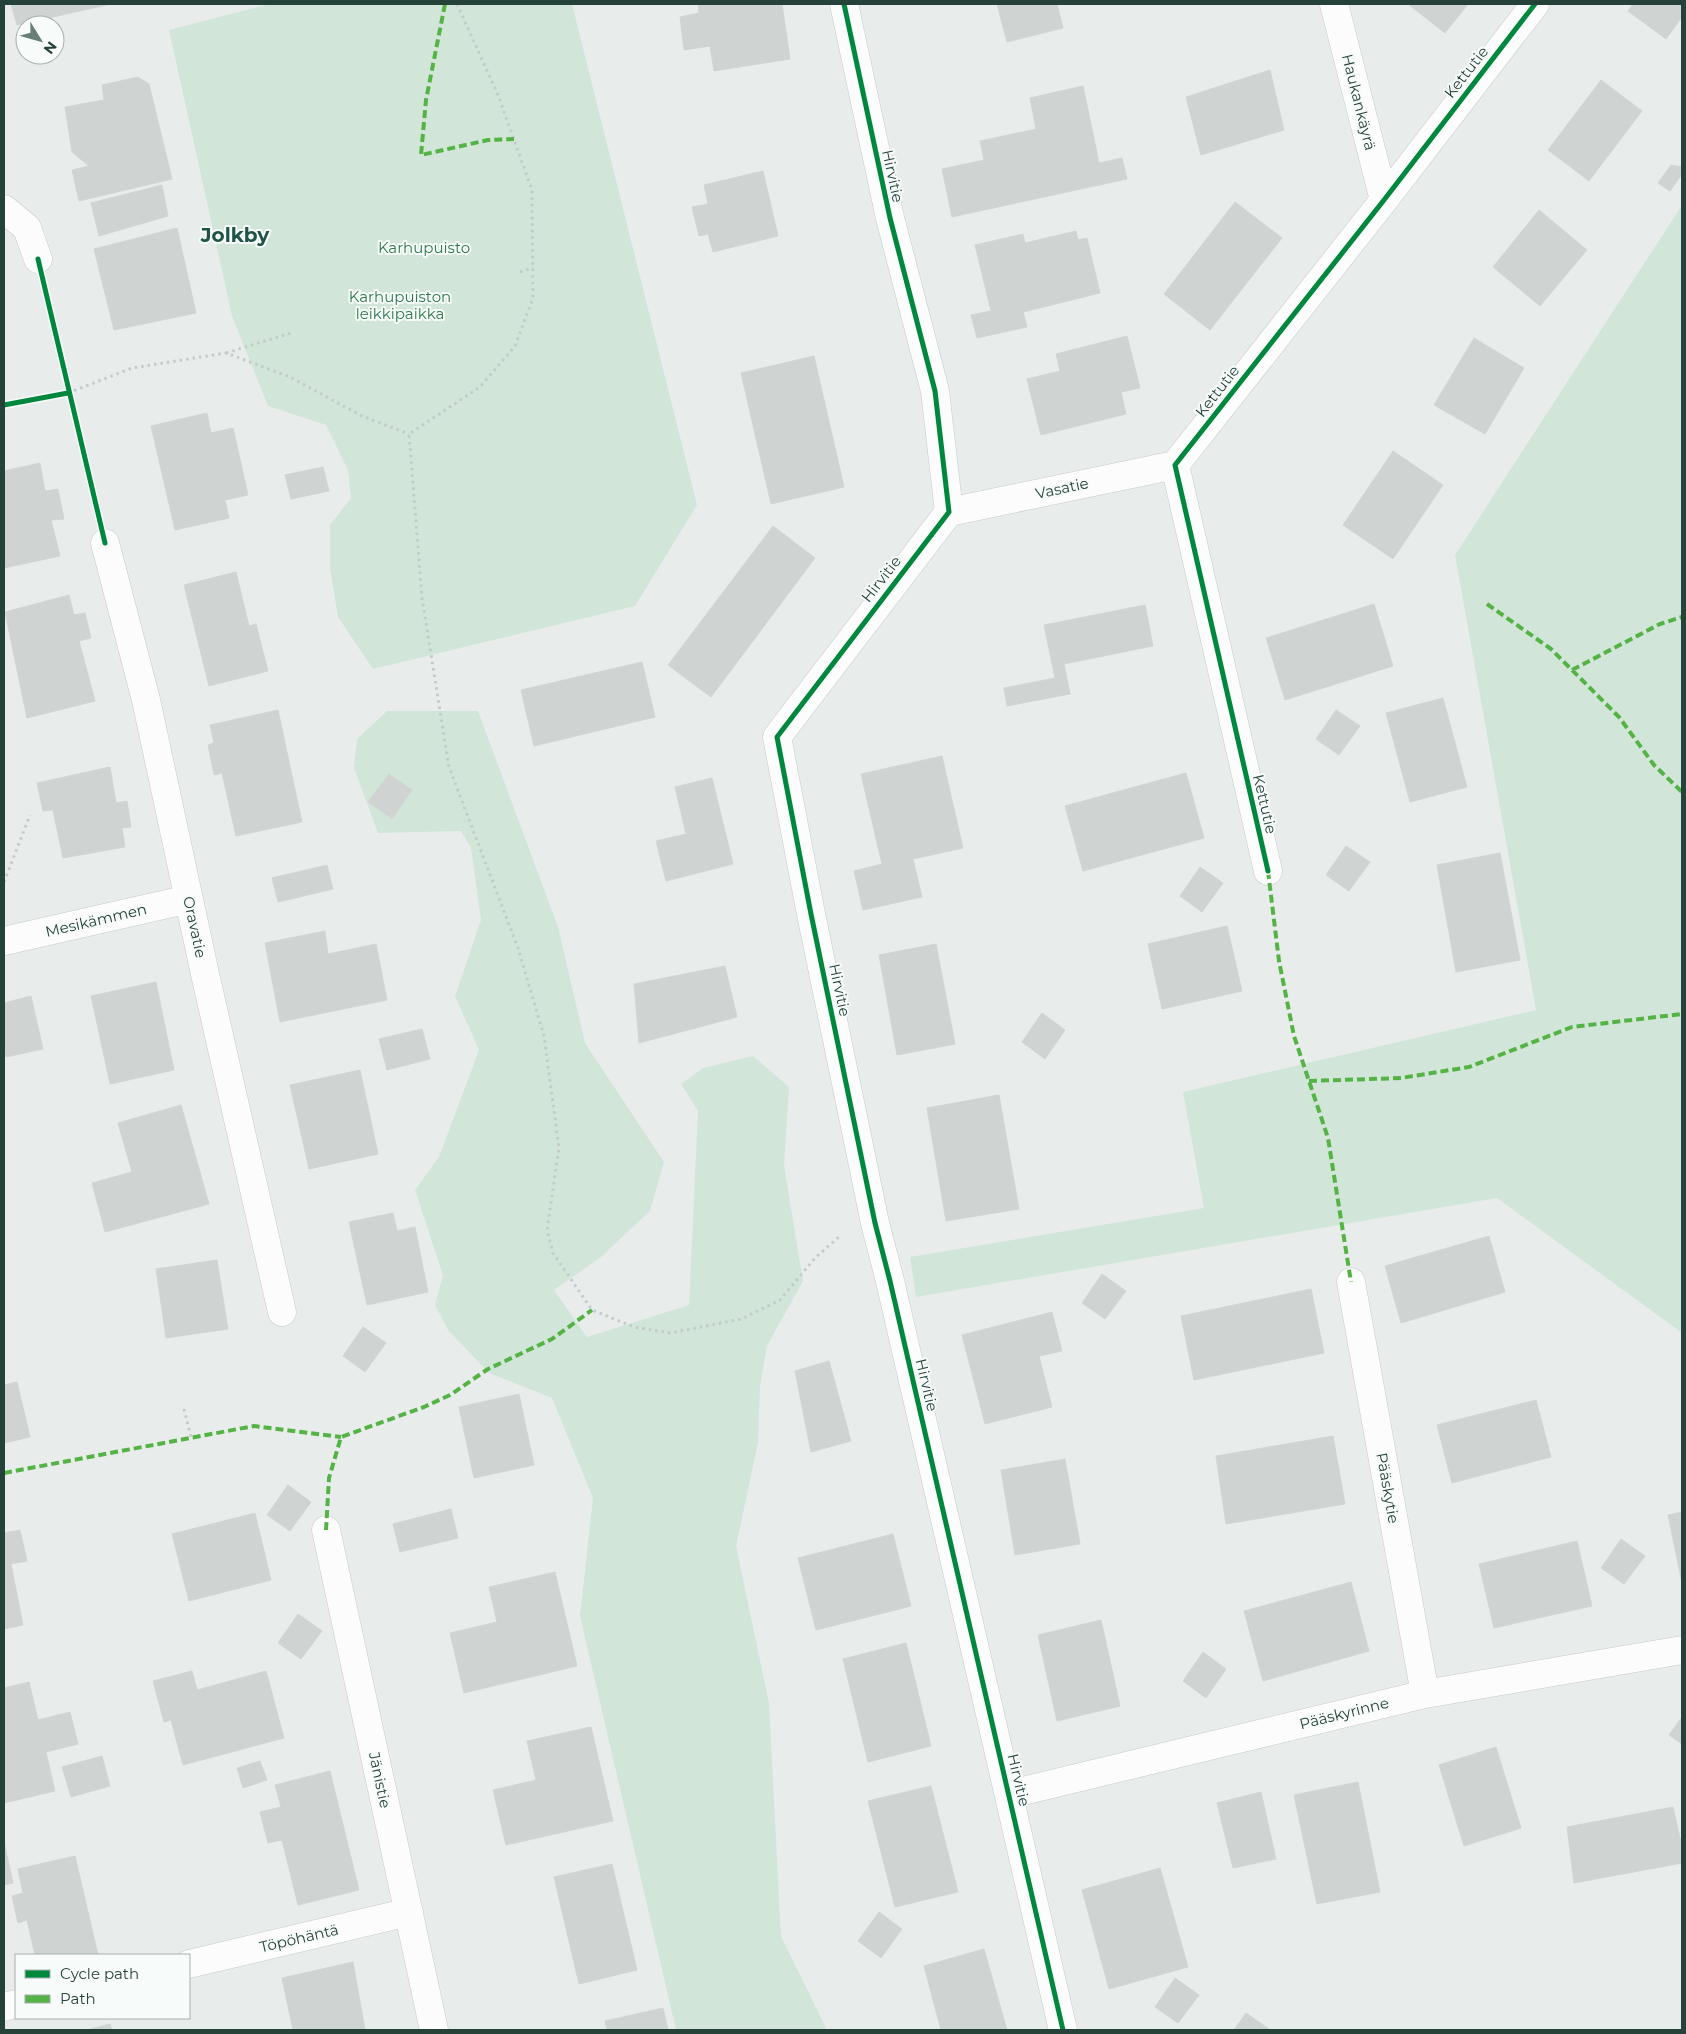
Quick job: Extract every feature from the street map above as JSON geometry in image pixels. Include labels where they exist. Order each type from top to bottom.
[{"type":"street","name":"Hirvitie","points":[[844,4],[890,218],[935,391],[950,512],[777,736],[811,914],[875,1223],[1010,1794],[1063,2030]]},
{"type":"street","name":"Haukankäyrä","points":[[1334,4],[1384,200]]},
{"type":"street","name":"Kettutie","points":[[1268,871],[1175,465],[1384,200],[1535,4]]},
{"type":"street","points":[[4,209],[27,228],[38,259]]},
{"type":"street","name":"Vasatie","points":[[950,512],[1175,465]]},
{"type":"street","name":"Oravatie","points":[[105,543],[146,700],[282,1312]]},
{"type":"street","name":"Mesikämmen","points":[[4,941],[189,898]]},
{"type":"street","name":"Pääskytie","points":[[1351,1282],[1425,1694]]},
{"type":"street","name":"Jänistie","points":[[326,1530],[434,2030]]},
{"type":"street","name":"Pääskyrinne","points":[[1010,1794],[1425,1694],[1682,1650]]},
{"type":"street","name":"Töpöhäntä","points":[[190,1964],[408,1912]]},
{"type":"path","points":[[409,434],[480,387],[515,346],[533,298],[532,190],[498,95],[457,4]]},
{"type":"path","points":[[520,272],[533,268]]},
{"type":"path","points":[[59,394],[132,368],[226,353],[294,332]]},
{"type":"path","points":[[226,353],[290,378],[362,416],[409,434]]},
{"type":"path","points":[[66,384],[71,402]]},
{"type":"path","points":[[409,434],[422,598],[449,767],[518,948],[544,1036],[559,1148],[547,1230],[553,1253],[592,1310],[634,1327],[671,1333],[741,1319],[780,1300],[815,1258],[854,1224],[875,1223]]},
{"type":"path","points":[[4,882],[30,815]]},
{"type":"path","points":[[184,1409],[190,1437]]},
{"type":"green space","name":"Karhupuisto","points":[[269,4],[572,4],[697,505],[635,606],[373,669],[338,617],[330,568],[330,525],[351,498],[348,470],[326,425],[268,406],[232,316],[169,30]]},
{"type":"green space","points":[[1682,205],[1682,1333],[1497,1198],[916,1297],[910,1257],[1204,1208],[1183,1092],[1536,1010],[1455,555]]},
{"type":"green space","points":[[387,711],[478,711],[558,927],[585,1043],[664,1162],[650,1211],[601,1257],[554,1290],[587,1337],[689,1305],[698,1111],[681,1084],[703,1068],[753,1056],[789,1087],[784,1166],[803,1281],[767,1346],[760,1386],[758,1443],[736,1546],[769,1703],[781,1936],[827,2030],[676,2030],[580,1616],[593,1498],[552,1398],[489,1373],[448,1330],[435,1305],[443,1275],[415,1190],[439,1157],[479,1050],[455,996],[481,920],[471,848],[461,831],[378,833],[354,768],[357,739]]},
{"type":"building","points":[[11,4],[111,4],[62,15],[15,15],[15,18]]},
{"type":"building","points":[[698,4],[782,4],[790,59],[714,71],[710,46],[684,50],[680,17],[699,13]]},
{"type":"building","points":[[997,4],[1057,4],[1063,28],[1007,42]]},
{"type":"building","points":[[1408,4],[1468,4],[1445,33]]},
{"type":"building","points":[[1633,4],[1682,4],[1682,17],[1666,39],[1628,11]]},
{"type":"building","points":[[1270,70],[1284,130],[1201,155],[1186,97]]},
{"type":"building","points":[[138,77],[149,84],[172,179],[79,201],[72,170],[89,166],[72,152],[65,107],[104,100],[102,85]]},
{"type":"building","points":[[1601,80],[1642,111],[1589,181],[1548,150]]},
{"type":"building","points":[[1083,86],[1099,163],[1122,158],[1127,179],[952,217],[942,169],[984,160],[980,141],[1036,129],[1030,98]]},
{"type":"building","points":[[1671,165],[1682,167],[1682,174],[1670,191],[1658,183]]},
{"type":"building","points":[[763,171],[778,236],[713,252],[708,234],[699,236],[692,207],[708,204],[704,185]]},
{"type":"building","points":[[162,185],[168,216],[99,236],[91,203]]},
{"type":"building","points":[[1235,202],[1282,238],[1210,330],[1164,294]]},
{"type":"building","points":[[1539,210],[1587,250],[1540,306],[1493,267]]},
{"type":"building","points":[[177,228],[196,313],[114,330],[94,249]]},
{"type":"building","points":[[1076,231],[1078,240],[1087,238],[1100,293],[1023,312],[1027,327],[977,338],[971,315],[991,311],[975,245],[1023,234],[1025,243]]},
{"type":"building","points":[[1127,336],[1140,388],[1121,392],[1126,414],[1041,435],[1027,379],[1060,371],[1056,354]]},
{"type":"building","points":[[1474,338],[1524,368],[1485,434],[1434,405]]},
{"type":"building","points":[[814,356],[844,487],[771,504],[741,373]]},
{"type":"building","points":[[207,413],[211,433],[233,428],[248,495],[225,500],[229,518],[175,530],[151,426]]},
{"type":"building","points":[[1393,451],[1443,485],[1393,559],[1343,525]]},
{"type":"building","points":[[40,463],[45,491],[58,489],[64,519],[51,520],[60,556],[4,568],[4,471]]},
{"type":"building","points":[[323,467],[329,491],[291,499],[285,475]]},
{"type":"building","points":[[773,526],[815,558],[711,697],[668,665]]},
{"type":"building","points":[[236,572],[249,626],[256,624],[268,671],[209,686],[184,585]]},
{"type":"building","points":[[69,595],[74,615],[85,613],[91,638],[79,641],[95,701],[27,718],[5,612]]},
{"type":"building","points":[[1374,604],[1393,666],[1285,700],[1266,638]]},
{"type":"building","points":[[1145,605],[1153,646],[1064,664],[1070,694],[1007,706],[1004,688],[1055,678],[1044,625]]},
{"type":"building","points":[[642,662],[655,717],[534,746],[521,690]]},
{"type":"building","points":[[1443,698],[1467,787],[1410,802],[1386,713]]},
{"type":"building","points":[[278,710],[302,822],[236,836],[222,773],[214,775],[208,745],[214,743],[210,725]]},
{"type":"building","points":[[1336,710],[1360,726],[1339,755],[1316,739]]},
{"type":"building","points":[[942,756],[963,848],[913,859],[922,897],[863,910],[854,871],[882,864],[861,774]]},
{"type":"building","points":[[110,767],[116,803],[127,801],[131,827],[122,828],[125,847],[63,858],[53,810],[43,811],[37,783]]},
{"type":"building","points":[[1186,773],[1204,838],[1083,871],[1065,806]]},
{"type":"building","points":[[389,774],[412,790],[392,819],[368,802]]},
{"type":"building","points":[[712,778],[733,864],[666,881],[656,841],[686,834],[675,787]]},
{"type":"building","points":[[1346,846],[1370,862],[1349,891],[1326,875]]},
{"type":"building","points":[[1500,853],[1520,960],[1456,972],[1437,865]]},
{"type":"building","points":[[327,865],[333,889],[278,902],[272,878]]},
{"type":"building","points":[[1200,867],[1223,883],[1202,912],[1180,896]]},
{"type":"building","points":[[1227,926],[1242,991],[1162,1009],[1148,944]]},
{"type":"building","points":[[325,931],[328,954],[376,944],[387,1000],[280,1022],[265,943]]},
{"type":"building","points":[[936,944],[955,1044],[897,1055],[879,955]]},
{"type":"building","points":[[725,966],[737,1017],[639,1043],[634,984]]},
{"type":"building","points":[[156,982],[174,1070],[110,1084],[91,996]]},
{"type":"building","points":[[31,996],[43,1049],[6,1057],[4,1048],[4,1003]]},
{"type":"building","points":[[1042,1013],[1065,1030],[1045,1059],[1022,1042]]},
{"type":"building","points":[[422,1029],[430,1059],[387,1070],[379,1039]]},
{"type":"building","points":[[360,1070],[378,1154],[309,1169],[290,1085]]},
{"type":"building","points":[[999,1095],[1019,1209],[946,1221],[927,1108]]},
{"type":"building","points":[[181,1105],[209,1204],[105,1232],[92,1183],[132,1172],[118,1123]]},
{"type":"building","points":[[393,1213],[397,1231],[415,1227],[428,1292],[367,1305],[349,1222]]},
{"type":"building","points":[[1489,1236],[1505,1292],[1401,1323],[1385,1266]]},
{"type":"building","points":[[217,1260],[228,1329],[166,1338],[156,1269]]},
{"type":"building","points":[[1102,1274],[1126,1291],[1105,1319],[1082,1303]]},
{"type":"building","points":[[1311,1289],[1324,1353],[1194,1380],[1181,1316]]},
{"type":"building","points":[[1052,1312],[1062,1351],[1039,1356],[1052,1407],[985,1424],[962,1335]]},
{"type":"building","points":[[363,1327],[386,1343],[365,1372],[343,1356]]},
{"type":"building","points":[[829,1361],[851,1441],[811,1452],[795,1371]]},
{"type":"building","points":[[17,1382],[30,1437],[4,1443],[4,1385]]},
{"type":"building","points":[[519,1394],[534,1465],[474,1478],[459,1407]]},
{"type":"building","points":[[1536,1400],[1551,1457],[1452,1483],[1437,1425]]},
{"type":"building","points":[[1333,1436],[1345,1504],[1226,1524],[1216,1456]]},
{"type":"building","points":[[1065,1459],[1080,1544],[1015,1555],[1001,1470]]},
{"type":"building","points":[[288,1485],[311,1502],[290,1531],[267,1515]]},
{"type":"building","points":[[451,1509],[458,1538],[400,1552],[393,1524]]},
{"type":"building","points":[[1682,1512],[1682,1583],[1668,1515]]},
{"type":"building","points":[[255,1513],[271,1580],[189,1601],[172,1534]]},
{"type":"building","points":[[20,1530],[27,1561],[11,1564],[23,1625],[4,1629],[4,1533]]},
{"type":"building","points":[[893,1534],[911,1606],[816,1630],[798,1558]]},
{"type":"building","points":[[1621,1539],[1645,1556],[1624,1584],[1601,1568]]},
{"type":"building","points":[[1577,1541],[1592,1606],[1494,1628],[1479,1564]]},
{"type":"building","points":[[555,1572],[577,1666],[464,1693],[450,1633],[497,1622],[489,1587]]},
{"type":"building","points":[[1351,1582],[1369,1651],[1263,1681],[1244,1611]]},
{"type":"building","points":[[298,1614],[322,1631],[301,1659],[278,1643]]},
{"type":"building","points":[[1101,1620],[1120,1706],[1057,1721],[1038,1635]]},
{"type":"building","points":[[906,1643],[931,1746],[868,1762],[843,1659]]},
{"type":"building","points":[[1203,1652],[1226,1669],[1206,1698],[1183,1681]]},
{"type":"building","points":[[192,1671],[197,1690],[266,1671],[284,1738],[183,1765],[171,1720],[164,1722],[153,1681]]},
{"type":"building","points":[[29,1682],[38,1720],[70,1712],[78,1744],[46,1752],[55,1791],[4,1803],[4,1688]]},
{"type":"building","points":[[1682,1717],[1682,1744],[1669,1735]]},
{"type":"building","points":[[591,1727],[613,1821],[506,1845],[493,1790],[536,1780],[527,1741]]},
{"type":"building","points":[[1496,1747],[1521,1828],[1464,1846],[1439,1765]]},
{"type":"building","points":[[102,1756],[110,1786],[71,1797],[62,1767]]},
{"type":"building","points":[[260,1761],[267,1780],[243,1788],[237,1768]]},
{"type":"building","points":[[330,1771],[359,1890],[298,1905],[282,1840],[268,1843],[260,1812],[281,1807],[275,1785]]},
{"type":"building","points":[[1358,1782],[1380,1892],[1317,1904],[1294,1795]]},
{"type":"building","points":[[931,1786],[958,1892],[895,1907],[868,1801]]},
{"type":"building","points":[[1261,1792],[1276,1859],[1233,1868],[1217,1803]]},
{"type":"building","points":[[1673,1807],[1682,1847],[1682,1863],[1574,1883],[1567,1827]]},
{"type":"building","points":[[4,1842],[13,1883],[4,1885]]},
{"type":"building","points":[[75,1856],[98,1954],[35,1954],[27,1920],[18,1923],[12,1896],[23,1893],[18,1869]]},
{"type":"building","points":[[612,1864],[637,1970],[579,1984],[554,1877]]},
{"type":"building","points":[[1160,1868],[1188,1967],[1109,1989],[1082,1890]]},
{"type":"building","points":[[879,1912],[902,1929],[881,1958],[858,1941]]},
{"type":"building","points":[[984,1949],[1007,2030],[941,2030],[924,1966]]},
{"type":"building","points":[[353,1962],[365,2030],[293,2030],[282,1978]]},
{"type":"building","points":[[1175,1978],[1199,1995],[1178,2023],[1155,2007]]},
{"type":"building","points":[[663,2008],[668,2030],[607,2030],[605,2021]]},
{"type":"building","points":[[1246,2013],[1269,2029],[1234,2030]]},
{"type":"building","points":[[110,2024],[112,2030],[87,2030]]},
{"type":"marked path","points":[[445,4],[426,100],[421,155],[488,140],[514,139]]},
{"type":"marked path","points":[[1487,604],[1551,649],[1619,717],[1654,765],[1682,792]]},
{"type":"marked path","points":[[1572,670],[1660,624],[1682,617]]},
{"type":"marked path","points":[[1268,871],[1279,961],[1294,1036],[1328,1138],[1351,1282]]},
{"type":"marked path","points":[[1309,1081],[1401,1078],[1469,1067],[1572,1027],[1682,1014]]},
{"type":"marked path","points":[[326,1530],[329,1478],[341,1437],[424,1407],[450,1395],[488,1369],[552,1339],[592,1310]]},
{"type":"marked path","points":[[4,1473],[254,1426],[341,1437]]},
{"type":"cycle path","points":[[844,4],[890,218],[935,391],[949,512],[777,737],[811,914],[875,1223],[1063,2030]]},
{"type":"cycle path","points":[[1268,871],[1175,465],[1384,200],[1535,4]]},
{"type":"cycle path","points":[[38,259],[105,543]]},
{"type":"cycle path","points":[[4,405],[68,393]]},
{"type":"district","name":"Jolkby","points":[[235,235]]},
{"type":"park label","name":"Karhupuiston leikkipaikka","points":[[400,304]]}]
